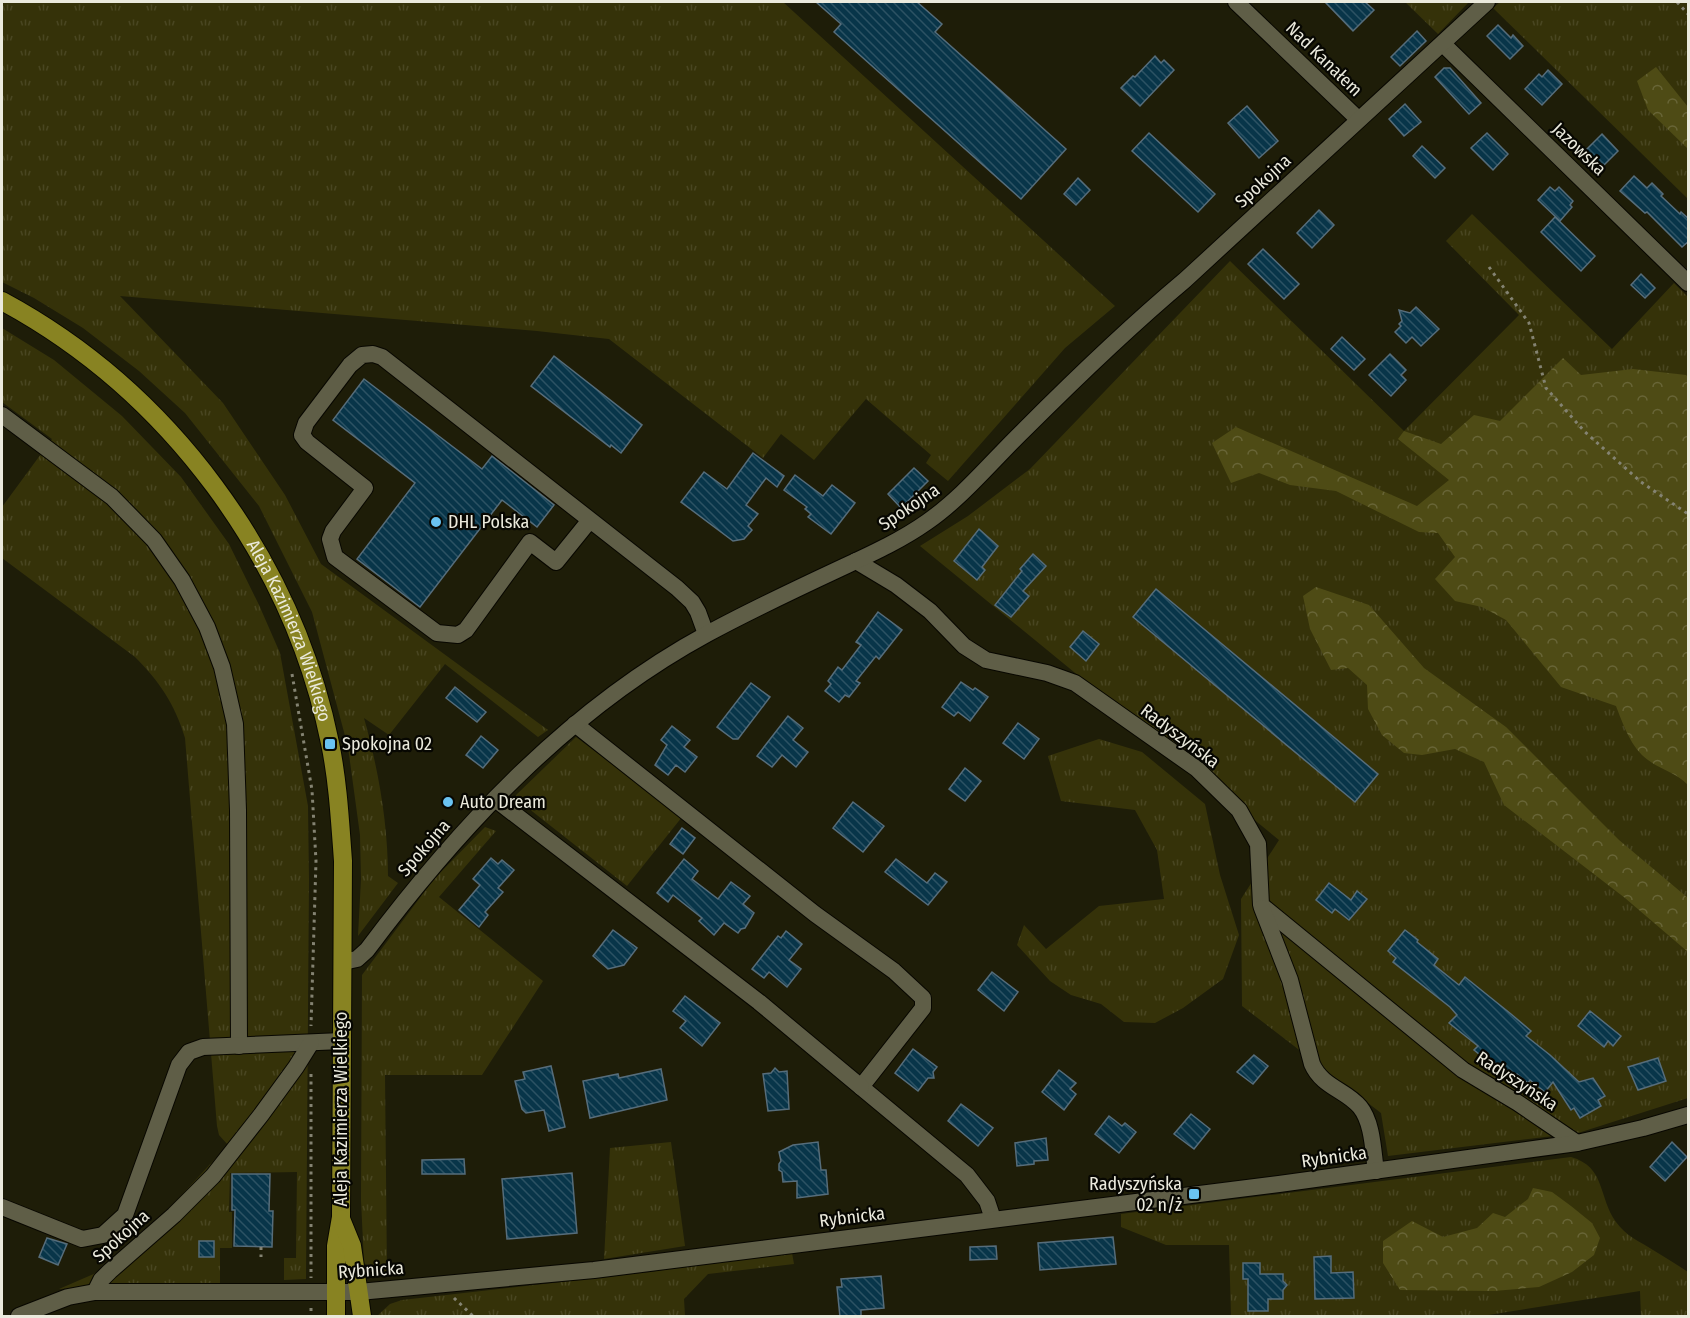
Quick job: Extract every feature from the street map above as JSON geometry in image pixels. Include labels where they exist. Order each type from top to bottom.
[{"type":"main road","name":"Aleja Kazimierza Wielkiego","points":[[2,301],[59,335],[106,372],[143,404],[204,471],[250,538],[271,577],[292,620],[316,687],[330,744],[340,808],[343,861],[341,1217],[336,1246],[336,1317]]},
{"type":"main road","name":"Aleja Kazimierza Wielkiego","points":[[341,1217],[352,1246],[362,1317]]},
{"type":"street","name":"Nad Kanałem","points":[[1236,2],[1358,119]]},
{"type":"street","name":"Spokojna","points":[[343,962],[357,959],[367,950],[441,856],[495,799],[575,724],[657,663],[706,634],[901,539],[946,508],[1069,384],[1487,2]]},
{"type":"street","name":"Jazowska","points":[[1443,44],[1689,283]]},
{"type":"street","points":[[590,520],[556,562],[530,542],[466,630],[459,635],[438,633],[335,557],[330,539],[333,531],[365,488],[306,442],[302,435],[306,423],[350,365],[362,354],[382,357],[677,588],[692,602],[706,634]]},
{"type":"street","points":[[2,415],[112,497],[154,540],[182,580],[211,636],[222,666],[235,724],[238,810],[239,1046]]},
{"type":"street","name":"Radyszyńska","points":[[856,561],[896,585],[930,611],[964,646],[986,660],[1047,673],[1075,683],[1197,769],[1239,810],[1258,844],[1261,905],[1463,1070],[1518,1103],[1577,1143]]},
{"type":"street","points":[[575,724],[824,920],[894,971],[923,998],[923,1008],[861,1087]]},
{"type":"street","points":[[495,799],[759,1002],[967,1175],[987,1201],[993,1219]]},
{"type":"street","points":[[1261,905],[1290,980],[1312,1064],[1317,1075],[1361,1107],[1369,1124],[1376,1171]]},
{"type":"street","points":[[2,1207],[82,1239],[103,1235],[125,1215],[179,1065],[189,1052],[203,1047],[342,1041]]},
{"type":"street","name":"Spokojna","points":[[95,1292],[101,1280],[110,1271],[174,1215],[213,1176],[261,1115],[311,1042]]},
{"type":"street","name":"Rybnicka","points":[[19,1317],[68,1297],[95,1292],[359,1292],[594,1270],[1376,1171],[1577,1143],[1689,1115]]},
{"type":"path","points":[[1677,2],[1689,14]]},
{"type":"path","points":[[1489,267],[1528,323],[1546,388],[1584,431],[1641,482],[1689,514]]},
{"type":"path","points":[[311,1042],[311,1317]]},
{"type":"path","points":[[261,1247],[261,1257]]},
{"type":"green space","points":[[2,2],[783,2],[1115,306],[1065,348],[948,481],[926,463],[931,455],[866,399],[814,460],[781,434],[763,458],[609,339],[120,296],[223,403],[285,495],[321,564],[548,730],[538,737],[445,664],[389,735],[364,718],[381,796],[388,876],[398,883],[358,936],[361,879],[360,835],[348,747],[312,612],[259,506],[185,413],[139,371],[83,328],[34,298],[2,282]]},
{"type":"green space","points":[[1405,2],[1469,2],[1438,34]]},
{"type":"green space","points":[[1500,2],[1688,2],[1688,199],[1493,8]]},
{"type":"green space","points":[[1656,67],[1688,107],[1688,149],[1648,110],[1637,81]]},
{"type":"green space","points":[[1472,214],[1612,349],[1674,283],[1688,297],[1688,1098],[1578,1133],[1388,1156],[1381,1113],[1242,1006],[1241,899],[1279,840],[920,546],[968,516],[1030,469],[1230,261],[1404,431],[1519,315],[1446,241]]},
{"type":"green space","points":[[2,328],[54,360],[122,416],[181,477],[229,544],[280,653],[308,806],[306,1279],[284,1280],[284,1258],[296,1258],[297,1172],[230,1173],[229,1212],[232,1212],[232,1248],[220,1248],[220,1284],[59,1289],[96,1273],[162,1216],[228,1145],[219,1135],[217,1126],[185,738],[165,694],[152,675],[135,657],[2,558],[2,507],[52,439],[2,402]]},
{"type":"green space","points":[[1563,358],[1581,375],[1633,369],[1688,377],[1688,785],[1642,755],[1628,735],[1616,706],[1561,687],[1506,620],[1482,607],[1455,601],[1435,579],[1455,557],[1438,533],[1419,532],[1336,491],[1290,485],[1259,473],[1231,483],[1212,443],[1236,427],[1417,506],[1449,480],[1398,439],[1404,431],[1441,444],[1474,415],[1500,421]]},
{"type":"green space","points":[[1316,587],[1369,605],[1424,668],[1506,727],[1619,840],[1688,898],[1688,952],[1625,898],[1504,805],[1484,762],[1455,749],[1422,755],[1404,753],[1382,735],[1368,709],[1367,685],[1348,668],[1331,670],[1310,629],[1303,596]]},
{"type":"green space","points":[[576,737],[682,817],[627,886],[514,797]]},
{"type":"green space","points":[[1099,739],[1142,752],[1205,804],[1220,875],[1239,935],[1223,979],[1183,1008],[1155,1023],[1124,1022],[1101,1004],[1071,995],[1050,981],[1017,945],[1024,925],[1046,949],[1099,906],[1164,899],[1157,850],[1135,810],[1061,801],[1048,756]]},
{"type":"green space","points":[[485,827],[496,831],[439,897],[543,981],[482,1075],[385,1075],[387,1274],[364,1263],[361,1200],[362,975],[434,879]]},
{"type":"green space","points":[[671,1142],[685,1246],[604,1259],[610,1148]]},
{"type":"green space","points":[[1571,1157],[1582,1162],[1596,1175],[1610,1212],[1624,1231],[1688,1272],[1688,1316],[1641,1316],[1640,1291],[1482,1316],[1231,1316],[1229,1245],[1166,1245],[1121,1227],[1121,1214]]},
{"type":"green space","points":[[1533,1188],[1552,1192],[1571,1206],[1592,1223],[1600,1238],[1594,1255],[1572,1272],[1539,1287],[1494,1291],[1400,1290],[1383,1263],[1383,1241],[1412,1221],[1443,1237],[1477,1228],[1493,1213],[1505,1217],[1528,1199]]},
{"type":"green space","points":[[787,1251],[792,1253],[794,1264],[708,1274],[684,1299],[685,1316],[377,1316],[390,1304],[402,1300],[650,1272]]},
{"type":"building","points":[[816,2],[917,2],[942,24],[935,32],[1066,149],[1021,199],[834,32],[841,24]]},
{"type":"building","points":[[1325,2],[1365,2],[1374,10],[1353,31]]},
{"type":"building","points":[[1498,25],[1511,38],[1513,35],[1523,46],[1510,59],[1487,36]]},
{"type":"building","points":[[1417,31],[1426,41],[1400,66],[1391,57]]},
{"type":"building","points":[[1155,56],[1161,63],[1164,60],[1174,70],[1140,106],[1121,88]]},
{"type":"building","points":[[1444,68],[1450,68],[1481,103],[1469,114],[1435,77]]},
{"type":"building","points":[[1548,70],[1562,84],[1542,105],[1525,89],[1539,74],[1542,77]]},
{"type":"building","points":[[1405,104],[1421,122],[1404,136],[1389,119]]},
{"type":"building","points":[[1247,106],[1278,141],[1259,158],[1228,123]]},
{"type":"building","points":[[1149,133],[1215,194],[1198,212],[1132,151]]},
{"type":"building","points":[[1487,133],[1508,154],[1493,170],[1471,148]]},
{"type":"building","points":[[1602,134],[1618,151],[1600,169],[1583,153]]},
{"type":"building","points":[[1422,146],[1445,168],[1435,178],[1413,156]]},
{"type":"building","points":[[1634,176],[1647,188],[1652,183],[1663,194],[1661,196],[1680,214],[1681,212],[1689,219],[1689,241],[1682,247],[1647,212],[1645,213],[1620,191]]},
{"type":"building","points":[[1078,178],[1090,190],[1076,205],[1064,194]]},
{"type":"building","points":[[1550,187],[1555,191],[1559,187],[1573,201],[1570,205],[1572,207],[1560,221],[1538,200]]},
{"type":"building","points":[[1319,210],[1334,225],[1312,248],[1297,233]]},
{"type":"building","points":[[1555,217],[1595,256],[1581,271],[1541,232]]},
{"type":"building","points":[[1263,249],[1299,284],[1284,299],[1248,264]]},
{"type":"building","points":[[1641,274],[1655,288],[1645,298],[1631,285]]},
{"type":"building","points":[[1416,307],[1439,329],[1421,346],[1412,337],[1406,343],[1395,332],[1401,326],[1399,324],[1402,321],[1399,310],[1410,313]]},
{"type":"building","points":[[1342,337],[1365,359],[1354,370],[1331,349]]},
{"type":"building","points":[[1390,354],[1406,370],[1401,375],[1406,380],[1391,396],[1369,375]]},
{"type":"building","points":[[554,356],[642,425],[621,453],[531,386]]},
{"type":"building","points":[[364,379],[482,469],[492,456],[554,505],[537,527],[502,500],[420,607],[357,559],[415,483],[333,420]]},
{"type":"building","points":[[753,453],[784,476],[777,487],[766,478],[746,505],[758,514],[748,526],[752,530],[744,539],[733,541],[681,502],[704,472],[727,489]]},
{"type":"building","points":[[914,468],[928,481],[901,508],[888,494]]},
{"type":"building","points":[[795,475],[823,496],[832,485],[855,503],[831,534],[808,517],[811,514],[805,509],[807,507],[784,490]]},
{"type":"building","points":[[979,529],[998,546],[982,567],[985,570],[977,580],[954,561]]},
{"type":"building","points":[[1033,554],[1046,566],[1023,591],[1029,596],[1011,617],[995,605]]},
{"type":"building","points":[[1156,589],[1378,774],[1355,802],[1133,617]]},
{"type":"building","points":[[878,612],[902,630],[879,659],[876,656],[856,681],[860,683],[849,697],[845,695],[839,702],[825,691],[831,684],[828,681],[838,667],[842,670],[861,645],[856,642]]},
{"type":"building","points":[[1083,631],[1099,644],[1086,661],[1070,647]]},
{"type":"building","points":[[961,682],[988,697],[970,721],[958,712],[954,716],[942,707]]},
{"type":"building","points":[[751,683],[770,697],[738,739],[733,739],[717,727]]},
{"type":"building","points":[[455,687],[486,712],[477,722],[446,698]]},
{"type":"building","points":[[788,716],[803,728],[793,740],[808,752],[796,767],[782,755],[772,767],[757,756]]},
{"type":"building","points":[[1018,723],[1039,739],[1024,759],[1003,743]]},
{"type":"building","points":[[672,726],[690,740],[684,747],[697,757],[685,772],[676,765],[668,775],[655,765],[667,745],[661,740]]},
{"type":"building","points":[[481,736],[498,750],[483,768],[466,755]]},
{"type":"building","points":[[965,768],[981,781],[965,801],[949,789]]},
{"type":"building","points":[[853,802],[884,826],[863,852],[833,828]]},
{"type":"building","points":[[682,828],[695,838],[683,854],[670,844]]},
{"type":"building","points":[[491,858],[498,864],[502,860],[514,870],[498,888],[503,892],[485,912],[488,915],[479,927],[459,910],[480,885],[473,879]]},
{"type":"building","points":[[684,859],[698,871],[692,879],[718,899],[731,882],[750,896],[743,904],[754,913],[745,928],[738,933],[724,923],[714,935],[699,921],[702,918],[673,895],[668,902],[657,893]]},
{"type":"building","points":[[896,859],[927,883],[935,873],[947,882],[928,905],[885,872]]},
{"type":"building","points":[[1329,883],[1351,900],[1357,891],[1367,899],[1349,920],[1335,909],[1332,913],[1316,900]]},
{"type":"building","points":[[613,930],[637,948],[624,965],[608,969],[593,956]]},
{"type":"building","points":[[1405,930],[1438,959],[1434,965],[1459,985],[1465,977],[1511,1014],[1531,1031],[1526,1036],[1579,1082],[1593,1078],[1605,1096],[1598,1100],[1601,1106],[1580,1118],[1574,1108],[1571,1110],[1553,1082],[1545,1092],[1530,1080],[1528,1083],[1517,1074],[1511,1080],[1474,1050],[1478,1046],[1449,1023],[1457,1015],[1450,1007],[1393,962],[1396,958],[1388,951]]},
{"type":"building","points":[[786,931],[802,944],[789,960],[801,969],[787,987],[769,972],[764,978],[752,969],[778,936],[781,938]]},
{"type":"building","points":[[992,972],[1018,992],[1004,1011],[978,990]]},
{"type":"building","points":[[685,996],[720,1023],[702,1046],[680,1028],[686,1021],[673,1011]]},
{"type":"building","points":[[1590,1011],[1621,1036],[1613,1046],[1608,1041],[1604,1047],[1578,1026]]},
{"type":"building","points":[[913,1049],[937,1067],[933,1072],[934,1078],[928,1078],[918,1091],[895,1073]]},
{"type":"building","points":[[1254,1055],[1268,1066],[1253,1084],[1237,1072]]},
{"type":"building","points":[[1658,1058],[1666,1081],[1638,1090],[1628,1067]]},
{"type":"building","points":[[551,1066],[565,1127],[549,1131],[544,1110],[526,1113],[522,1109],[515,1081],[525,1079],[523,1072]]},
{"type":"building","points":[[775,1068],[779,1072],[787,1071],[789,1109],[768,1111],[763,1074],[771,1073]]},
{"type":"building","points":[[661,1069],[667,1100],[590,1118],[583,1081],[618,1074],[619,1078]]},
{"type":"building","points":[[1059,1070],[1076,1083],[1070,1089],[1076,1094],[1064,1110],[1042,1092]]},
{"type":"building","points":[[961,1104],[993,1128],[978,1146],[948,1121]]},
{"type":"building","points":[[1191,1114],[1210,1129],[1194,1149],[1174,1134]]},
{"type":"building","points":[[1109,1116],[1122,1126],[1125,1123],[1136,1132],[1119,1153],[1095,1134]]},
{"type":"building","points":[[1046,1138],[1048,1160],[1017,1166],[1015,1143]]},
{"type":"building","points":[[818,1142],[821,1170],[826,1170],[828,1194],[797,1198],[797,1181],[783,1182],[782,1172],[779,1170],[781,1161],[779,1152],[793,1145]]},
{"type":"building","points":[[1672,1142],[1687,1157],[1665,1181],[1650,1167]]},
{"type":"building","points":[[464,1159],[465,1174],[422,1174],[422,1160]]},
{"type":"building","points":[[572,1173],[577,1233],[507,1239],[502,1179]]},
{"type":"building","points":[[232,1174],[270,1174],[269,1211],[273,1211],[272,1247],[234,1246],[235,1210],[232,1210]]},
{"type":"building","points":[[1113,1237],[1116,1264],[1040,1270],[1038,1243]]},
{"type":"building","points":[[47,1238],[67,1244],[58,1265],[39,1257]]},
{"type":"building","points":[[199,1241],[214,1241],[214,1257],[199,1257]]},
{"type":"building","points":[[996,1246],[997,1259],[970,1260],[970,1247]]},
{"type":"building","points":[[1331,1256],[1331,1273],[1353,1272],[1354,1298],[1315,1299],[1314,1257]]},
{"type":"building","points":[[1243,1263],[1260,1263],[1260,1274],[1283,1274],[1283,1281],[1287,1285],[1283,1290],[1283,1299],[1268,1299],[1268,1311],[1248,1311],[1248,1279],[1243,1279]]},
{"type":"building","points":[[881,1276],[884,1308],[861,1310],[861,1317],[840,1317],[837,1287],[842,1287],[841,1279]]},
{"type":"place","name":"DHL Polska","points":[[436,522]]},
{"type":"place","name":"Spokojna 02","points":[[330,744]]},
{"type":"place","name":"Auto Dream","points":[[448,802]]},
{"type":"place","name":"Radyszyńska 02 n/ż","points":[[1194,1194]]}]
